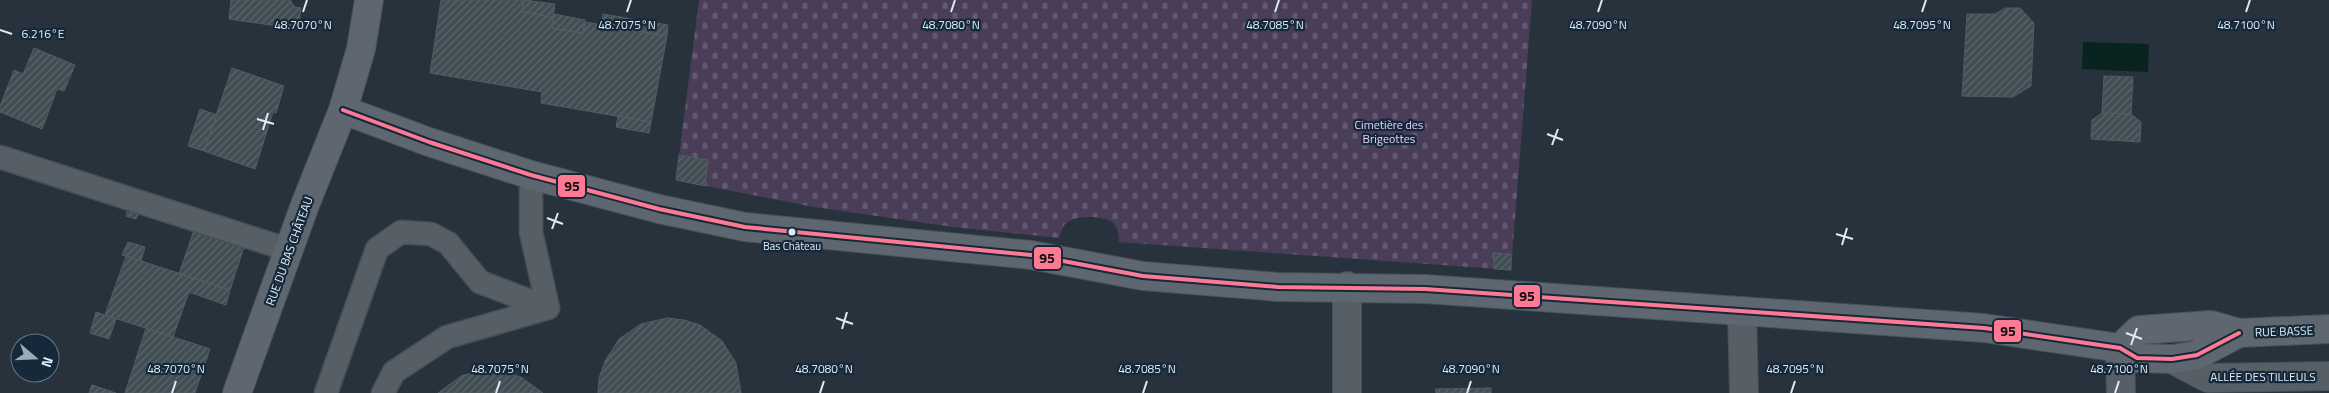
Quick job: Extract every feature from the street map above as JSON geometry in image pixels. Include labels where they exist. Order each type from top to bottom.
[{"type":"street","name":"RUE DU BAS CHÂTEAU","points":[[237,393],[343,110],[361,49],[369,0]]},
{"type":"street","points":[[343,110],[430,142],[531,175],[659,209],[745,227],[1031,255],[1143,276],[1278,287],[1347,286],[1425,289],[1984,328],[2120,348],[2121,393]]},
{"type":"street","points":[[1347,286],[1348,393]]},
{"type":"street","points":[[1742,311],[1744,393]]},
{"type":"street","name":"RUE BASSE","points":[[2239,333],[2197,354],[2172,359],[2137,358],[2120,348],[2139,330],[2211,326],[2239,333],[2329,329]]},
{"type":"street","name":"ALLÉE DES TILLEULS","points":[[2172,359],[2208,378],[2329,376]]},
{"type":"lane","points":[[0,157],[289,250]]},
{"type":"lane","points":[[531,175],[531,232],[548,308]]},
{"type":"lane","points":[[326,393],[377,249],[401,232],[431,234],[448,243],[480,282],[548,308]]},
{"type":"lane","points":[[382,393],[394,372],[447,337],[548,308]]},
{"type":"green space","name":"Cimetière des Brigeottes","points":[[699,0],[1532,0],[1511,270],[1119,242],[1118,232],[1113,223],[1096,217],[1082,217],[1070,220],[1064,226],[1059,238],[953,227],[814,207],[676,180]]},
{"type":"shaded area","points":[[2083,42],[2149,44],[2148,72],[2082,69]]},
{"type":"building","points":[[231,0],[290,0],[295,7],[301,8],[298,29],[229,19]]},
{"type":"building","points":[[441,0],[524,0],[522,12],[553,17],[552,28],[583,33],[585,22],[667,36],[651,122],[541,103],[542,92],[430,73]]},
{"type":"building","points":[[524,0],[555,4],[553,17],[522,12]]},
{"type":"building","points":[[2006,8],[2020,8],[2034,23],[2031,86],[2013,97],[1962,96],[1967,14],[1995,14]]},
{"type":"building","points":[[554,14],[585,20],[583,33],[552,28]]},
{"type":"building","points":[[603,14],[668,25],[667,36],[601,25]]},
{"type":"building","points":[[34,48],[75,65],[64,91],[57,89],[42,129],[0,112],[0,106],[14,70],[23,74]]},
{"type":"building","points":[[232,68],[284,86],[276,113],[273,112],[255,169],[204,151]]},
{"type":"building","points":[[2104,76],[2133,77],[2131,114],[2102,113]]},
{"type":"building","points":[[200,109],[217,115],[204,151],[188,146]]},
{"type":"building","points":[[2102,113],[2131,114],[2141,122],[2140,142],[2091,139],[2092,120]]},
{"type":"building","points":[[618,116],[651,122],[649,133],[616,127]]},
{"type":"building","points":[[679,155],[708,160],[705,186],[676,180]]},
{"type":"building","points":[[128,208],[139,212],[136,219],[126,216]]},
{"type":"building","points":[[194,230],[244,247],[230,290],[179,274]]},
{"type":"building","points":[[128,242],[145,247],[141,261],[122,255]]},
{"type":"building","points":[[1494,253],[1511,254],[1511,270],[1494,269]]},
{"type":"building","points":[[126,256],[230,290],[226,305],[189,292],[173,337],[105,315]]},
{"type":"building","points":[[96,312],[116,319],[109,339],[90,333]]},
{"type":"building","points":[[667,318],[684,320],[700,325],[722,341],[736,363],[741,393],[598,393],[599,378],[605,361],[619,339],[641,324]]},
{"type":"building","points":[[146,328],[210,349],[195,393],[125,393]]},
{"type":"building","points":[[495,370],[521,377],[543,393],[438,393],[461,376],[478,371]]},
{"type":"building","points":[[92,385],[116,393],[89,393]]},
{"type":"building","points":[[1491,388],[1491,393],[1436,393],[1435,389]]},
{"type":"transit line","name":"95","points":[[343,110],[429,142],[531,175],[659,209],[745,227],[1031,255],[1143,276],[1278,287],[1425,289],[1984,328],[2120,348],[2137,358],[2172,359],[2197,355],[2239,333]]},
{"type":"place","name":"Bas Château","points":[[792,232]]}]
